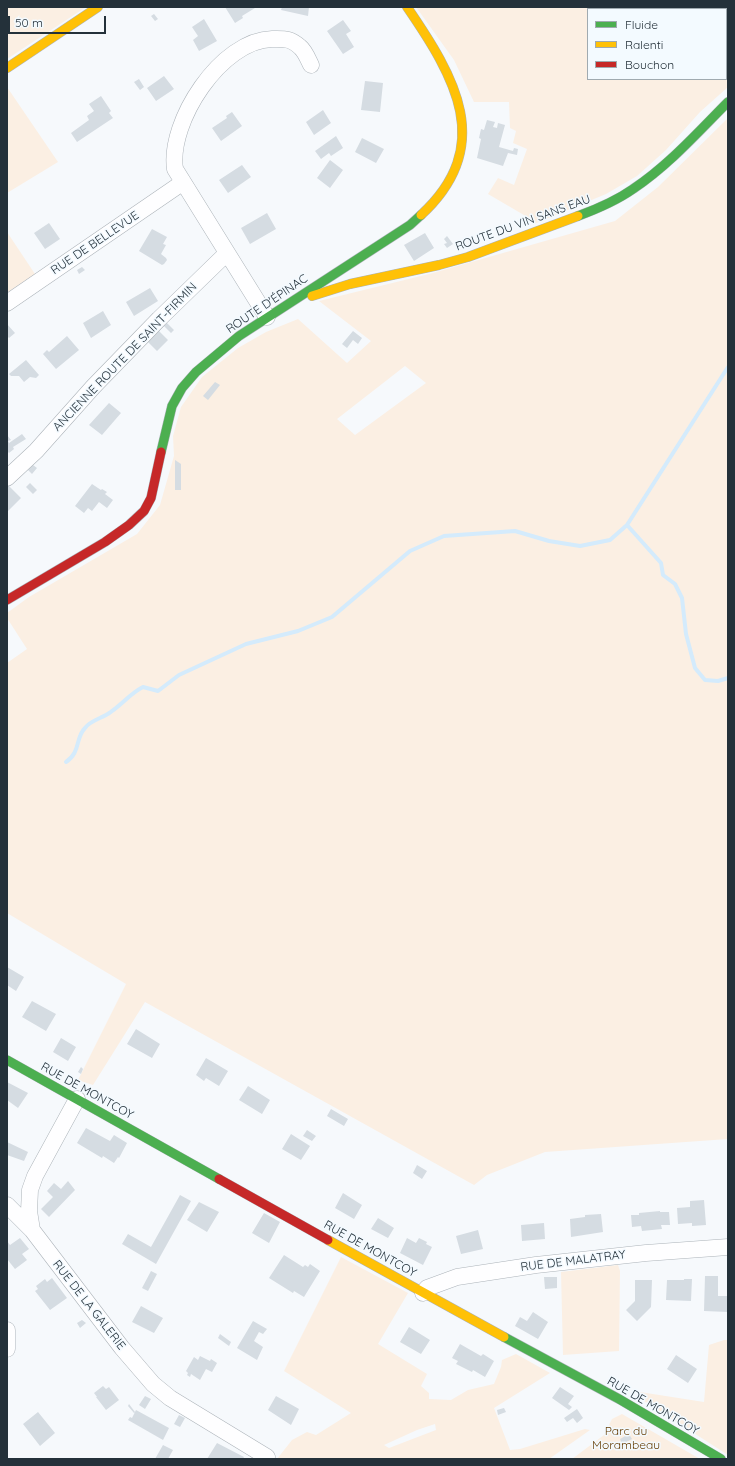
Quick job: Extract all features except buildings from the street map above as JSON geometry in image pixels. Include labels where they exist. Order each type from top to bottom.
[{"type":"street","points":[[7,68],[98,7]]},
{"type":"street","name":"ROUTE D'ÉPINAC","points":[[7,600],[105,542],[129,525],[144,511],[151,498],[172,406],[182,388],[196,372],[211,358],[291,301],[410,225],[431,206],[448,183],[458,160],[462,133],[457,92],[444,63],[426,33],[407,7]]},
{"type":"street","points":[[267,318],[182,183],[175,169],[175,144],[183,121],[198,93],[218,66],[234,52],[263,39],[287,38],[301,48],[311,65]]},
{"type":"street","name":"ROUTE DU VIN SANS EAU","points":[[291,301],[350,284],[439,265],[468,257],[572,219],[603,206],[632,190],[652,175],[674,156],[728,102]]},
{"type":"street","name":"RUE DE BELLEVUE","points":[[7,303],[182,183]]},
{"type":"street","name":"ANCIENNE ROUTE DE SAINT-FIRMIN","points":[[7,478],[36,451],[93,387],[159,319],[227,253]]},
{"type":"street","name":"RUE DE MONTCOY","points":[[7,1060],[423,1293],[623,1402],[721,1459]]},
{"type":"street","name":"RUE DE LA GALERIE","points":[[77,1099],[35,1176],[30,1190],[29,1211],[32,1230],[122,1348],[153,1384],[170,1398],[268,1456]]},
{"type":"street","points":[[7,1205],[32,1230]]},
{"type":"street","name":"RUE DE MALATRAY","points":[[423,1293],[427,1288],[457,1277],[536,1265],[646,1253],[728,1247]]},
{"type":"street","points":[[7,1330],[7,1349]]},
{"type":"green space","points":[[7,7],[86,7],[7,59]]},
{"type":"green space","points":[[416,7],[728,7],[728,87],[700,112],[666,150],[637,176],[606,194],[534,224],[529,218],[488,194],[498,178],[514,185],[527,149],[513,143],[516,131],[510,128],[509,102],[474,102],[454,60]]},
{"type":"green space","points":[[7,87],[58,162],[7,193]]},
{"type":"green space","points":[[728,118],[728,1139],[545,1152],[487,1175],[474,1185],[145,1002],[93,1085],[78,1080],[126,984],[7,913],[7,663],[27,649],[7,618],[7,613],[29,597],[137,534],[160,505],[174,456],[173,436],[181,407],[202,377],[238,348],[266,332],[298,319],[347,363],[371,341],[319,301],[433,273],[615,221],[658,187]],"holes":[[[405,366],[426,383],[355,435],[337,419]]]},
{"type":"green space","points":[[7,232],[35,274],[7,293]]},
{"type":"green space","points":[[341,1257],[408,1293],[378,1344],[427,1374],[421,1386],[429,1393],[429,1399],[451,1400],[468,1390],[494,1384],[501,1367],[502,1360],[516,1354],[550,1373],[494,1408],[510,1450],[520,1449],[585,1429],[590,1430],[549,1459],[277,1459],[292,1440],[307,1432],[316,1435],[351,1413],[284,1371]],"holes":[[[435,1424],[436,1430],[389,1448],[384,1445],[417,1430]]]},
{"type":"green space","points":[[618,1265],[620,1271],[619,1351],[563,1355],[561,1272]]},
{"type":"green space","points":[[728,1340],[728,1455],[644,1401],[640,1392],[704,1402],[709,1345]]},
{"type":"green space","name":"Parc du Morambeau","points":[[622,1414],[700,1459],[572,1459],[604,1435],[612,1419]]},
{"type":"waterway","points":[[66,762],[74,754],[80,736],[87,726],[111,712],[133,693],[143,687],[158,691],[179,675],[246,644],[298,631],[332,617],[410,551],[444,536],[515,531],[549,541],[580,546],[610,540],[627,525],[728,367]]},
{"type":"waterway","points":[[627,525],[661,563],[663,575],[675,584],[682,598],[686,634],[695,668],[705,680],[718,681],[728,678]]},
{"type":"traffic: fast","points":[[578,216],[613,201],[646,180],[683,148],[728,102]]},
{"type":"traffic: fast","points":[[161,452],[172,406],[182,388],[196,372],[239,336],[410,225],[421,215]]},
{"type":"traffic: fast","points":[[7,1060],[219,1179]]},
{"type":"traffic: fast","points":[[504,1337],[619,1399],[721,1459]]},
{"type":"traffic: slow","points":[[7,68],[98,7]]},
{"type":"traffic: slow","points":[[407,7],[440,59],[452,85],[460,111],[462,137],[457,163],[444,189],[421,215]]},
{"type":"traffic: slow","points":[[312,296],[350,284],[439,265],[468,257],[578,216]]},
{"type":"traffic: slow","points":[[328,1240],[504,1337]]},
{"type":"traffic: jam","points":[[7,600],[105,542],[129,525],[144,511],[151,498],[161,452]]},
{"type":"traffic: jam","points":[[219,1179],[328,1240]]}]
